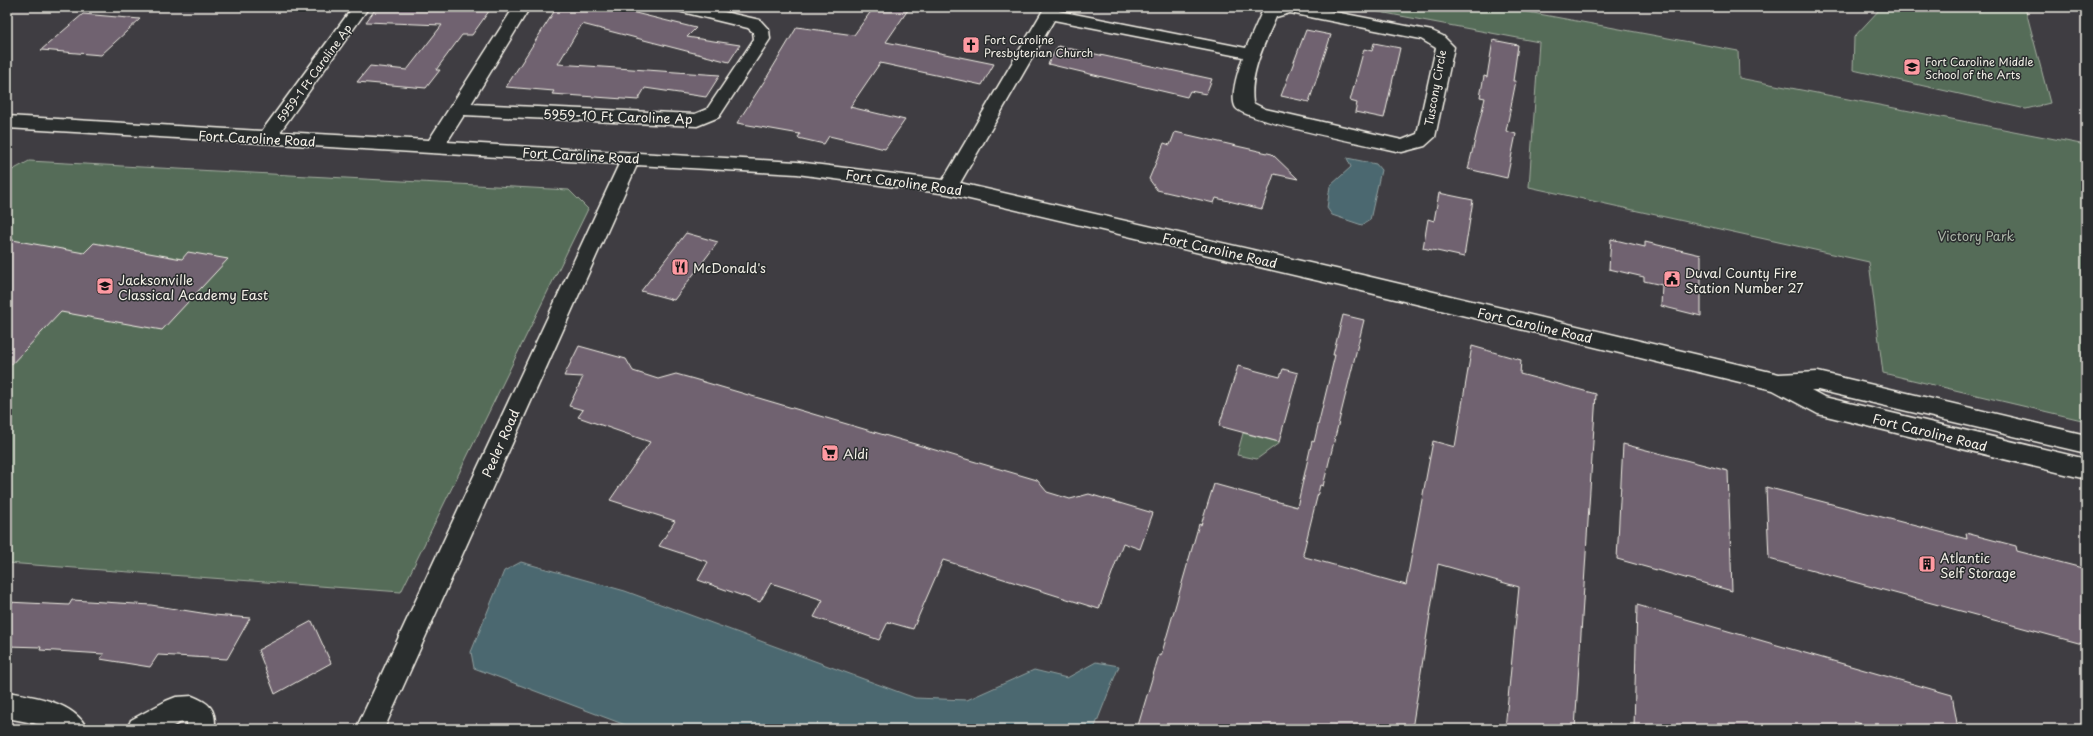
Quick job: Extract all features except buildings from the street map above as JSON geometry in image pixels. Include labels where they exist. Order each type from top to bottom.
[{"type":"street","name":"5959-1 Ft Caroline Ap","points":[[266,138],[361,7]]},
{"type":"street","points":[[434,148],[522,7]]},
{"type":"street","name":"5959-10 Ft Caroline Ap","points":[[459,109],[697,120],[714,113],[762,39],[761,30],[754,24],[680,7]]},
{"type":"street","name":"Tuscony Circle","points":[[1290,8],[1426,35],[1437,40],[1445,47],[1426,137],[1418,142],[1402,146],[1260,114],[1244,106],[1242,97],[1252,54],[1269,14],[1275,11],[1290,8]]},
{"type":"street","points":[[948,187],[1051,11],[1252,54]]},
{"type":"street","name":"Fort Caroline Road","points":[[7,122],[798,168],[948,187],[1362,283],[1779,383],[1818,405],[2086,469]]},
{"type":"street","name":"Peeler Road","points":[[370,729],[631,158]]},
{"type":"street","name":"Fort Caroline Road","points":[[1779,383],[1818,381],[2086,444]]},
{"type":"street","points":[[7,706],[24,707],[68,722],[73,729]]},
{"type":"street","points":[[141,729],[176,710],[192,709],[202,717],[201,729]]},
{"type":"green space","name":"Victory Park","points":[[1353,7],[1467,7],[1477,9],[1478,7],[1501,7],[1738,51],[1739,78],[2086,145],[2086,421],[1883,373],[1869,262],[1529,187],[1539,42]]},
{"type":"green space","points":[[2025,7],[2050,103],[2026,109],[1853,70],[1854,37],[1881,8]]},
{"type":"green space","points":[[29,161],[569,190],[588,209],[401,592],[7,563],[7,173]]},
{"type":"green space","points":[[1243,433],[1279,443],[1257,459],[1237,455]]},
{"type":"water","points":[[1347,158],[1376,164],[1381,170],[1370,220],[1362,225],[1332,215],[1327,208],[1330,186],[1351,167]]},
{"type":"water","points":[[521,562],[625,591],[915,698],[967,700],[1034,670],[1067,678],[1096,662],[1119,666],[1094,729],[636,729],[474,668],[471,652],[504,571]]},
{"type":"place","name":"Fort Caroline Presbyterian Church","points":[[971,45]]},
{"type":"place","name":"Fort Caroline Middle School of the Arts","points":[[1912,67]]},
{"type":"place","name":"McDonald's","points":[[680,267]]},
{"type":"place","name":"Duval County Fire Station Number 27","points":[[1672,279]]},
{"type":"place","name":"Jacksonville Classical Academy East","points":[[105,286]]},
{"type":"place","name":"Aldi","points":[[830,453]]},
{"type":"place","name":"Atlantic Self Storage","points":[[1927,564]]}]
